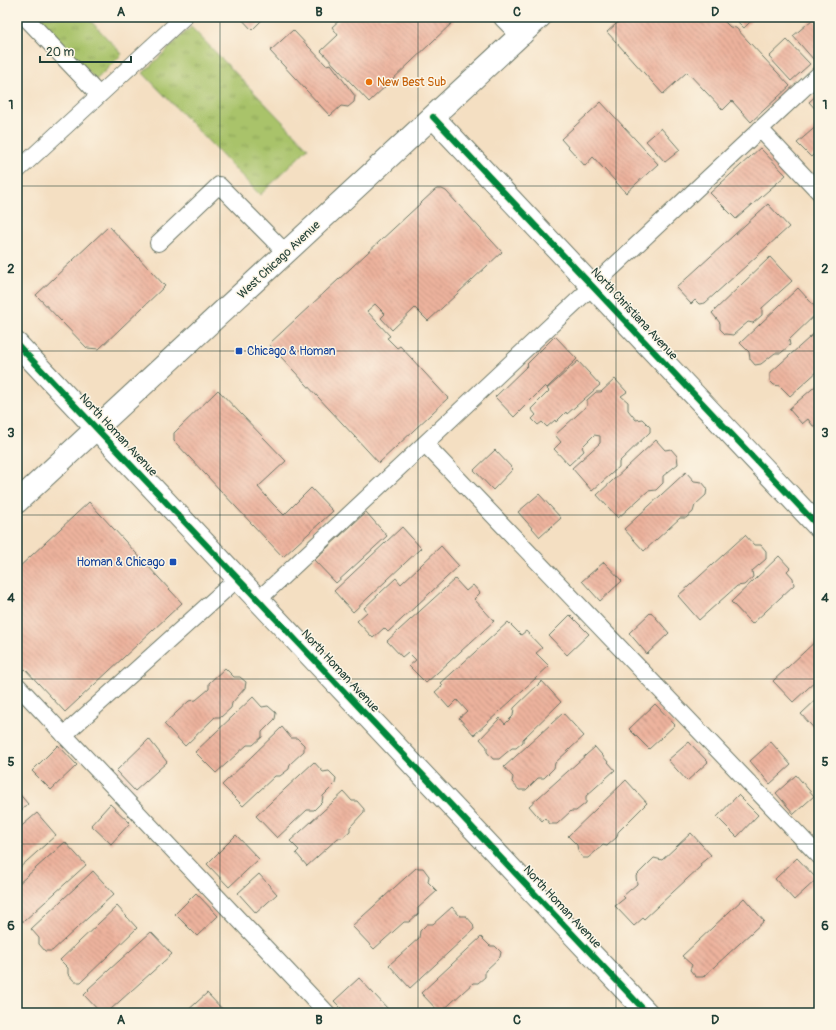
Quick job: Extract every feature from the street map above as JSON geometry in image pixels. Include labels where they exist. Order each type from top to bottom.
[{"type":"street","points":[[505,17],[522,34]]},
{"type":"street","name":"West Chicago Avenue","points":[[17,502],[540,17]]},
{"type":"street","name":"North Christiana Avenue","points":[[433,117],[819,526]]},
{"type":"street","name":"North Homan Avenue","points":[[17,344],[236,579],[258,600],[647,1013]]},
{"type":"lane","points":[[25,17],[99,95]]},
{"type":"lane","points":[[17,171],[184,17]]},
{"type":"lane","points":[[258,600],[819,74]]},
{"type":"lane","points":[[760,129],[819,192]]},
{"type":"lane","points":[[158,243],[219,186],[286,253]]},
{"type":"lane","points":[[425,444],[819,856]]},
{"type":"lane","points":[[64,735],[236,579]]},
{"type":"lane","points":[[17,685],[327,1013]]},
{"type":"green space","points":[[38,17],[87,17],[122,54],[96,80]]},
{"type":"green space","points":[[191,27],[308,148],[260,195],[143,73]]},
{"type":"building","points":[[240,17],[265,17],[252,30]]},
{"type":"building","points":[[343,17],[454,17],[453,22],[369,102],[321,51],[338,35],[332,27]]},
{"type":"building","points":[[624,17],[720,17],[730,27],[736,28],[790,86],[751,122],[732,101],[723,110],[687,72],[663,94],[607,32]]},
{"type":"building","points":[[733,17],[755,17],[744,28]]},
{"type":"building","points":[[813,19],[819,26],[819,55],[814,60],[793,36]]},
{"type":"building","points":[[293,30],[326,65],[331,64],[355,96],[354,102],[348,107],[341,106],[330,116],[270,51]]},
{"type":"building","points":[[787,40],[810,64],[791,81],[769,57]]},
{"type":"building","points":[[819,93],[819,113],[809,102]]},
{"type":"building","points":[[601,102],[658,164],[626,193],[593,157],[585,166],[561,139]]},
{"type":"building","points":[[819,124],[819,149],[811,157],[797,143]]},
{"type":"building","points":[[661,128],[680,150],[665,162],[646,141]]},
{"type":"building","points":[[760,148],[786,175],[736,219],[710,193]]},
{"type":"building","points":[[437,189],[446,191],[502,252],[428,321],[415,308],[392,330],[381,318],[385,314],[375,304],[367,311],[390,336],[387,338],[397,348],[400,346],[448,398],[379,463],[269,344]]},
{"type":"building","points":[[768,204],[789,227],[705,303],[699,304],[695,300],[691,304],[676,288]]},
{"type":"building","points":[[109,226],[165,286],[99,349],[87,348],[36,295]]},
{"type":"building","points":[[770,257],[792,281],[762,308],[762,315],[753,323],[748,322],[733,335],[725,334],[720,329],[720,323],[712,313]]},
{"type":"building","points":[[798,288],[819,311],[789,340],[790,345],[781,353],[775,353],[761,364],[755,365],[750,359],[749,352],[740,343]]},
{"type":"building","points":[[819,329],[819,370],[790,396],[780,386],[774,385],[770,381],[770,373]]},
{"type":"building","points":[[555,336],[577,359],[547,388],[545,386],[514,417],[495,397]]},
{"type":"building","points":[[578,361],[600,385],[567,414],[566,412],[556,422],[555,420],[547,427],[542,422],[538,425],[532,419],[536,415],[531,409],[549,391],[547,389]]},
{"type":"building","points":[[615,379],[627,392],[621,396],[628,402],[628,410],[636,420],[642,419],[650,427],[650,432],[619,462],[619,467],[592,491],[572,468],[600,443],[600,436],[594,435],[582,447],[584,451],[569,465],[554,449],[561,442],[555,435],[587,406],[587,400],[596,392],[601,392]]},
{"type":"building","points":[[819,383],[819,426],[813,426],[808,419],[802,424],[789,409]]},
{"type":"building","points":[[218,390],[286,461],[258,487],[273,504],[284,515],[311,488],[333,511],[283,557],[174,441],[174,433]]},
{"type":"building","points":[[656,440],[665,450],[671,449],[677,456],[678,464],[663,476],[663,483],[656,490],[648,491],[618,518],[597,495]]},
{"type":"building","points":[[495,450],[513,469],[493,490],[474,470]]},
{"type":"building","points":[[686,472],[694,481],[702,482],[707,488],[706,495],[695,505],[693,512],[686,518],[680,518],[644,551],[624,529]]},
{"type":"building","points":[[539,494],[561,518],[540,537],[518,512]]},
{"type":"building","points":[[89,502],[182,603],[65,712],[25,669],[20,674],[17,671],[17,569]]},
{"type":"building","points":[[366,512],[387,536],[336,583],[314,560]]},
{"type":"building","points":[[402,527],[421,548],[353,612],[334,591]]},
{"type":"building","points":[[745,535],[754,545],[761,545],[766,551],[766,559],[752,571],[753,577],[744,585],[737,586],[699,620],[678,596]]},
{"type":"building","points":[[441,546],[459,566],[388,632],[384,628],[373,638],[357,621],[367,612],[364,608],[396,578],[401,584]]},
{"type":"building","points":[[779,556],[790,568],[787,571],[793,578],[794,585],[752,624],[731,602]]},
{"type":"building","points":[[604,562],[622,581],[600,601],[582,581]]},
{"type":"building","points":[[455,579],[466,591],[473,585],[480,593],[474,599],[494,621],[426,683],[409,666],[416,660],[408,652],[402,657],[387,641]]},
{"type":"building","points":[[651,612],[669,633],[647,654],[629,633]]},
{"type":"building","points":[[570,615],[589,634],[567,655],[549,636]]},
{"type":"building","points":[[508,622],[521,635],[526,631],[542,648],[536,653],[549,666],[474,735],[459,718],[467,711],[457,700],[449,708],[435,692],[443,685],[441,683]]},
{"type":"building","points":[[819,638],[819,678],[793,702],[773,681]]},
{"type":"building","points":[[225,668],[234,677],[240,677],[246,682],[245,688],[232,703],[231,708],[221,717],[215,717],[185,746],[164,724],[189,701],[196,700],[209,689],[209,683]]},
{"type":"building","points":[[542,681],[561,702],[523,739],[523,742],[516,748],[512,748],[499,759],[493,759],[487,752],[487,747],[480,739],[500,718],[505,724],[513,716],[514,708]]},
{"type":"building","points":[[253,697],[262,707],[268,706],[276,713],[275,719],[262,732],[262,737],[253,745],[247,745],[216,773],[195,752]]},
{"type":"building","points":[[819,697],[819,734],[801,714]]},
{"type":"building","points":[[655,704],[675,725],[649,749],[629,729]]},
{"type":"building","points":[[563,713],[584,736],[555,763],[554,768],[544,778],[538,778],[526,790],[519,790],[512,782],[513,777],[504,767]]},
{"type":"building","points":[[282,727],[291,738],[297,738],[304,745],[304,751],[290,764],[289,769],[280,776],[275,776],[243,806],[222,785]]},
{"type":"building","points":[[149,739],[167,762],[135,791],[116,771]]},
{"type":"building","points":[[689,742],[708,762],[687,781],[668,760]]},
{"type":"building","points":[[771,742],[791,765],[770,784],[750,761]]},
{"type":"building","points":[[58,745],[77,765],[51,790],[32,771]]},
{"type":"building","points":[[595,747],[615,770],[586,796],[586,803],[576,811],[571,811],[557,824],[550,824],[545,818],[542,821],[529,806]]},
{"type":"building","points":[[314,762],[323,772],[329,771],[336,778],[335,784],[323,796],[322,802],[314,810],[307,810],[277,838],[256,816]]},
{"type":"building","points":[[796,775],[814,796],[794,814],[776,793]]},
{"type":"building","points":[[626,780],[647,803],[618,832],[617,837],[607,846],[603,845],[588,858],[583,858],[578,851],[577,845],[568,836]]},
{"type":"building","points":[[17,791],[28,804],[17,814]]},
{"type":"building","points":[[344,792],[352,801],[357,801],[364,809],[364,812],[350,827],[350,831],[342,838],[338,838],[307,866],[296,853],[299,850],[290,841]]},
{"type":"building","points":[[738,795],[758,815],[737,837],[717,817]]},
{"type":"building","points":[[110,804],[130,823],[111,844],[91,825]]},
{"type":"building","points":[[37,813],[56,835],[17,870],[17,830]]},
{"type":"building","points":[[691,833],[711,855],[644,919],[643,918],[634,926],[615,906],[625,898],[623,896],[637,884],[636,876],[654,858],[662,860]]},
{"type":"building","points":[[236,835],[259,859],[229,887],[207,864]]},
{"type":"building","points":[[65,842],[86,865],[24,921],[17,921],[17,885]]},
{"type":"building","points":[[797,858],[817,879],[794,900],[775,879]]},
{"type":"building","points":[[416,868],[423,868],[429,876],[428,882],[437,891],[418,908],[418,914],[409,922],[404,922],[374,949],[352,926]]},
{"type":"building","points":[[93,871],[114,894],[52,951],[45,951],[39,944],[39,938],[31,929]]},
{"type":"building","points":[[259,874],[277,894],[256,913],[238,893]]},
{"type":"building","points":[[196,893],[218,916],[197,936],[175,914]]},
{"type":"building","points":[[744,898],[764,921],[703,977],[696,977],[690,970],[692,965],[682,956]]},
{"type":"building","points":[[117,906],[137,928],[81,982],[75,982],[68,974],[68,968],[60,960]]},
{"type":"building","points":[[452,907],[460,916],[466,916],[473,924],[474,929],[410,988],[389,965],[419,938],[420,931],[427,924],[433,924]]},
{"type":"building","points":[[151,932],[172,954],[110,1010],[105,1013],[101,1013],[84,995],[89,990],[88,989]]},
{"type":"building","points":[[481,937],[490,946],[495,946],[501,952],[500,957],[485,971],[485,977],[478,983],[473,983],[440,1013],[421,993]]},
{"type":"building","points":[[359,978],[388,1009],[384,1013],[346,1013],[334,1001]]},
{"type":"building","points":[[207,993],[226,1013],[185,1013]]},
{"type":"cycle path","points":[[433,117],[819,527]]},
{"type":"cycle path","points":[[17,344],[647,1013]]},
{"type":"place","name":"New Best Sub","points":[[369,82]]},
{"type":"place","name":"Chicago & Homan","points":[[239,351]]},
{"type":"place","name":"Homan & Chicago","points":[[173,562]]}]
